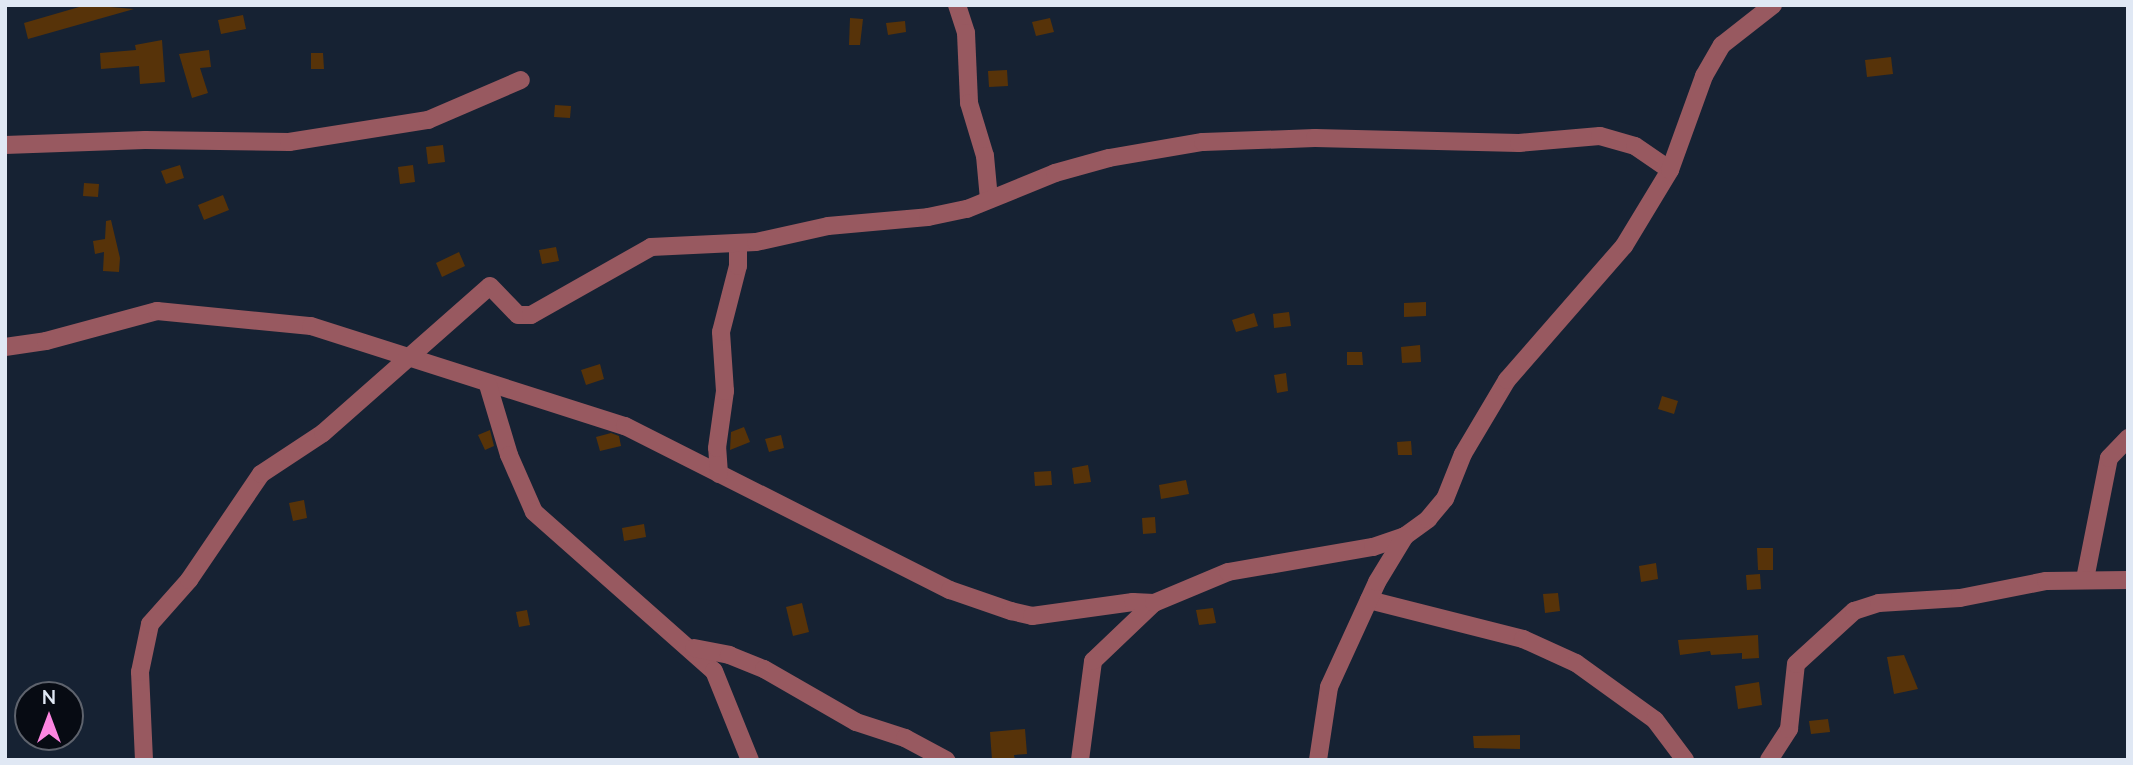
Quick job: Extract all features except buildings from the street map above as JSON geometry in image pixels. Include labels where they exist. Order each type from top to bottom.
[{"type":"street","points":[[957,5],[966,33],[969,103],[985,156],[989,199]]},
{"type":"street","points":[[1318,760],[1329,687],[1369,600],[1405,536],[1446,499],[1463,454],[1507,380],[1625,246],[1670,170],[1704,76],[1723,45],[1773,5]]},
{"type":"street","points":[[5,145],[145,140],[289,142],[428,120],[521,80]]},
{"type":"street","points":[[144,760],[140,672],[150,624],[189,580],[261,474],[323,433],[491,286],[518,315],[531,315],[651,247],[785,239],[828,226],[928,216],[989,199],[1109,158],[1203,142],[1315,138],[1519,143],[1600,136],[1635,146],[1670,170]]},
{"type":"street","points":[[719,474],[717,441],[725,391],[721,332],[738,266],[738,243]]},
{"type":"street","points":[[5,347],[46,341],[132,315],[191,311],[311,326],[408,356],[488,385],[625,426],[950,590],[1011,611],[1032,616],[1133,602],[1154,603]]},
{"type":"street","points":[[488,385],[509,455],[534,512],[694,649],[713,671],[750,760]]},
{"type":"street","points":[[2085,579],[2109,457],[2128,438]]},
{"type":"street","points":[[1080,760],[1093,661],[1154,603],[1228,572],[1373,547],[1405,536]]},
{"type":"street","points":[[1769,760],[1789,729],[1796,664],[1854,611],[1880,603],[1960,598],[2046,581],[2128,580]]},
{"type":"street","points":[[1369,600],[1523,639],[1576,663],[1655,720],[1685,760]]},
{"type":"street","points":[[694,649],[729,655],[764,669],[856,722],[905,738],[946,760]]}]
